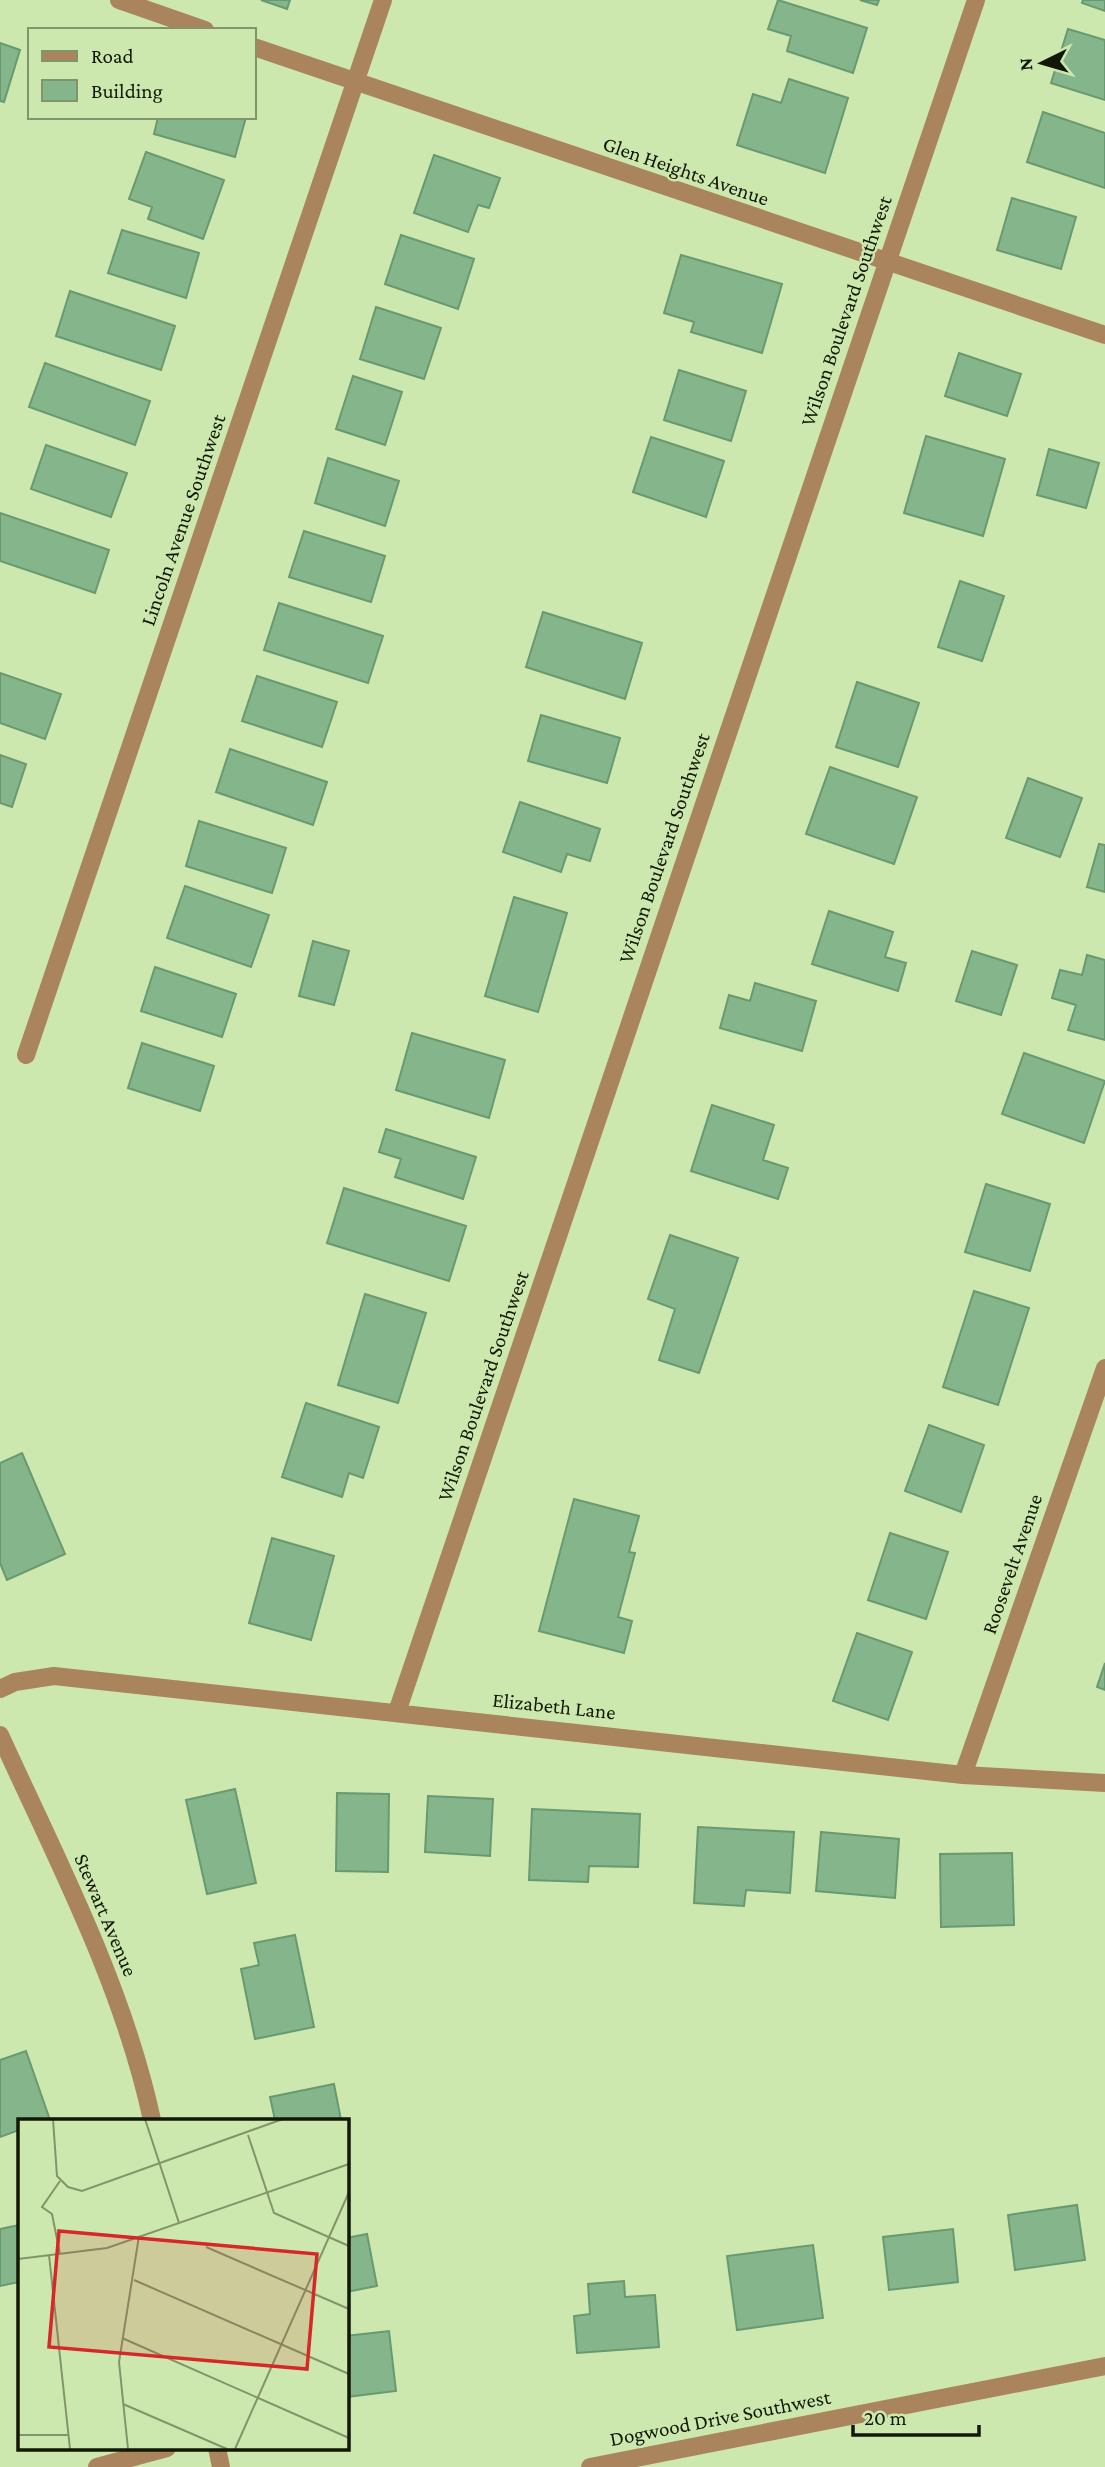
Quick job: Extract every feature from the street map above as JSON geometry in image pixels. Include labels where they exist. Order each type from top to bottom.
[{"type":"street","points":[[119,0],[199,28]]},
{"type":"street","name":"Lincoln Avenue Southwest","points":[[26,1055],[383,0]]},
{"type":"street","name":"Wilson Boulevard Southwest","points":[[397,1712],[976,0]]},
{"type":"street","name":"Glen Heights Avenue","points":[[256,48],[1105,335]]},
{"type":"street","name":"Roosevelt Avenue","points":[[963,1774],[1105,1368]]},
{"type":"street","name":"Elizabeth Lane","points":[[0,1689],[15,1682],[54,1676],[963,1774],[1105,1783]]},
{"type":"street","name":"Stewart Avenue","points":[[0,1735],[98,1951],[133,2045],[152,2119]]},
{"type":"street","name":"Dogwood Drive Southwest","points":[[590,2467],[1105,2366]]},
{"type":"street","points":[[97,2467],[160,2450]]},
{"type":"building","points":[[261,0],[290,0],[287,9]]},
{"type":"building","points":[[778,0],[867,28],[853,73],[787,51],[791,36],[768,29]]},
{"type":"building","points":[[860,0],[879,0],[877,5]]},
{"type":"building","points":[[1083,0],[1105,0],[1105,11],[1082,3]]},
{"type":"building","points":[[1068,29],[1105,40],[1105,100],[1051,83]]},
{"type":"building","points":[[0,43],[20,50],[4,102],[0,101]]},
{"type":"building","points":[[789,79],[848,98],[825,173],[737,145],[753,94],[781,103]]},
{"type":"building","points":[[1043,112],[1105,133],[1105,188],[1027,162]]},
{"type":"building","points":[[158,119],[245,119],[235,157],[154,134]]},
{"type":"building","points":[[146,152],[224,180],[203,239],[148,219],[152,207],[129,199]]},
{"type":"building","points":[[434,155],[500,178],[489,208],[478,205],[468,232],[414,213]]},
{"type":"building","points":[[1012,198],[1076,217],[1061,269],[997,250]]},
{"type":"building","points":[[122,230],[199,253],[186,298],[108,273]]},
{"type":"building","points":[[401,235],[474,259],[458,309],[385,284]]},
{"type":"building","points":[[681,255],[782,284],[762,353],[691,332],[694,322],[664,313]]},
{"type":"building","points":[[70,291],[175,326],[161,370],[56,336]]},
{"type":"building","points":[[376,307],[441,328],[424,379],[360,359]]},
{"type":"building","points":[[959,353],[1021,374],[1007,416],[945,396]]},
{"type":"building","points":[[45,363],[150,401],[135,445],[29,407]]},
{"type":"building","points":[[679,370],[746,391],[731,441],[664,420]]},
{"type":"building","points":[[353,376],[402,392],[385,445],[336,429]]},
{"type":"building","points":[[926,436],[1005,459],[983,536],[904,513]]},
{"type":"building","points":[[651,437],[724,461],[706,517],[633,492]]},
{"type":"building","points":[[46,445],[127,473],[111,517],[31,489]]},
{"type":"building","points":[[1049,449],[1099,463],[1086,508],[1037,495]]},
{"type":"building","points":[[328,458],[399,481],[385,526],[315,503]]},
{"type":"building","points":[[0,513],[109,550],[95,593],[0,561]]},
{"type":"building","points":[[304,531],[385,556],[371,602],[289,577]]},
{"type":"building","points":[[960,581],[1004,596],[982,661],[938,647]]},
{"type":"building","points":[[279,603],[383,636],[368,683],[264,650]]},
{"type":"building","points":[[543,612],[642,643],[625,699],[526,667]]},
{"type":"building","points":[[0,673],[61,694],[45,739],[0,723]]},
{"type":"building","points":[[257,676],[337,702],[322,747],[242,721]]},
{"type":"building","points":[[857,682],[919,703],[898,767],[836,747]]},
{"type":"building","points":[[541,715],[620,738],[607,783],[528,761]]},
{"type":"building","points":[[230,749],[327,782],[313,825],[216,792]]},
{"type":"building","points":[[0,755],[26,764],[12,807],[0,803]]},
{"type":"building","points":[[830,767],[917,797],[894,864],[806,834]]},
{"type":"building","points":[[1028,778],[1082,798],[1060,857],[1006,838]]},
{"type":"building","points":[[520,802],[600,829],[590,861],[567,854],[561,872],[503,852]]},
{"type":"building","points":[[199,821],[286,848],[272,893],[186,866]]},
{"type":"building","points":[[1099,844],[1105,845],[1105,892],[1087,887]]},
{"type":"building","points":[[185,886],[269,915],[251,967],[167,938]]},
{"type":"building","points":[[514,897],[567,913],[538,1012],[485,996]]},
{"type":"building","points":[[829,911],[893,932],[885,957],[906,963],[898,991],[812,964]]},
{"type":"building","points":[[313,941],[349,951],[334,1005],[299,996]]},
{"type":"building","points":[[972,951],[1017,965],[1001,1015],[956,1001]]},
{"type":"building","points":[[1087,955],[1105,960],[1105,1040],[1068,1030],[1076,1005],[1052,998],[1060,970],[1082,975]]},
{"type":"building","points":[[155,967],[236,994],[222,1037],[141,1011]]},
{"type":"building","points":[[755,983],[816,1001],[802,1051],[720,1028],[729,995],[750,1001]]},
{"type":"building","points":[[412,1033],[505,1060],[489,1118],[396,1090]]},
{"type":"building","points":[[142,1043],[214,1066],[200,1111],[128,1088]]},
{"type":"building","points":[[1024,1053],[1105,1081],[1084,1143],[1002,1114]]},
{"type":"building","points":[[712,1105],[774,1125],[763,1160],[788,1168],[778,1199],[691,1171]]},
{"type":"building","points":[[386,1129],[476,1157],[463,1199],[395,1177],[401,1159],[379,1152]]},
{"type":"building","points":[[986,1184],[1050,1204],[1030,1271],[965,1252]]},
{"type":"building","points":[[344,1188],[466,1226],[449,1281],[327,1243]]},
{"type":"building","points":[[670,1235],[738,1258],[699,1373],[659,1360],[675,1309],[648,1299]]},
{"type":"building","points":[[974,1291],[1029,1308],[998,1405],[943,1387]]},
{"type":"building","points":[[365,1294],[426,1313],[398,1403],[338,1385]]},
{"type":"building","points":[[306,1403],[379,1427],[363,1478],[349,1473],[342,1497],[282,1477]]},
{"type":"building","points":[[929,1425],[984,1445],[961,1512],[905,1491]]},
{"type":"building","points":[[22,1453],[65,1554],[7,1580],[0,1563],[0,1463]]},
{"type":"building","points":[[574,1499],[639,1516],[629,1552],[635,1553],[618,1617],[632,1621],[624,1653],[539,1631]]},
{"type":"building","points":[[890,1533],[948,1552],[926,1619],[868,1600]]},
{"type":"building","points":[[272,1538],[334,1556],[311,1640],[249,1623]]},
{"type":"building","points":[[857,1633],[912,1652],[888,1720],[833,1701]]},
{"type":"building","points":[[1105,1663],[1105,1690],[1097,1687]]},
{"type":"building","points":[[235,1789],[256,1883],[207,1894],[186,1800]]},
{"type":"building","points":[[337,1793],[389,1794],[388,1872],[336,1871]]},
{"type":"building","points":[[428,1796],[493,1799],[490,1856],[425,1852]]},
{"type":"building","points":[[532,1809],[640,1814],[638,1867],[589,1866],[588,1882],[529,1880]]},
{"type":"building","points":[[698,1827],[794,1832],[790,1893],[746,1890],[744,1906],[694,1903]]},
{"type":"building","points":[[821,1832],[899,1839],[895,1898],[816,1891]]},
{"type":"building","points":[[1012,1853],[1014,1925],[941,1927],[940,1854]]},
{"type":"building","points":[[295,1935],[314,2027],[255,2039],[241,1969],[259,1965],[254,1943]]},
{"type":"building","points":[[26,2051],[50,2119],[18,2119],[18,2130],[0,2137],[0,2060]]},
{"type":"building","points":[[334,2084],[341,2119],[275,2119],[270,2097]]},
{"type":"building","points":[[1077,2205],[1085,2260],[1015,2270],[1008,2215]]},
{"type":"building","points":[[18,2225],[18,2282],[0,2286],[0,2229]]},
{"type":"building","points":[[953,2229],[958,2282],[889,2290],[883,2237]]},
{"type":"building","points":[[367,2234],[377,2286],[348,2292],[348,2238]]},
{"type":"building","points":[[813,2245],[823,2318],[737,2330],[727,2256]]},
{"type":"building","points":[[624,2281],[625,2297],[655,2295],[659,2347],[577,2353],[574,2316],[590,2314],[588,2284]]},
{"type":"building","points":[[389,2331],[396,2391],[348,2397],[348,2336]]}]
